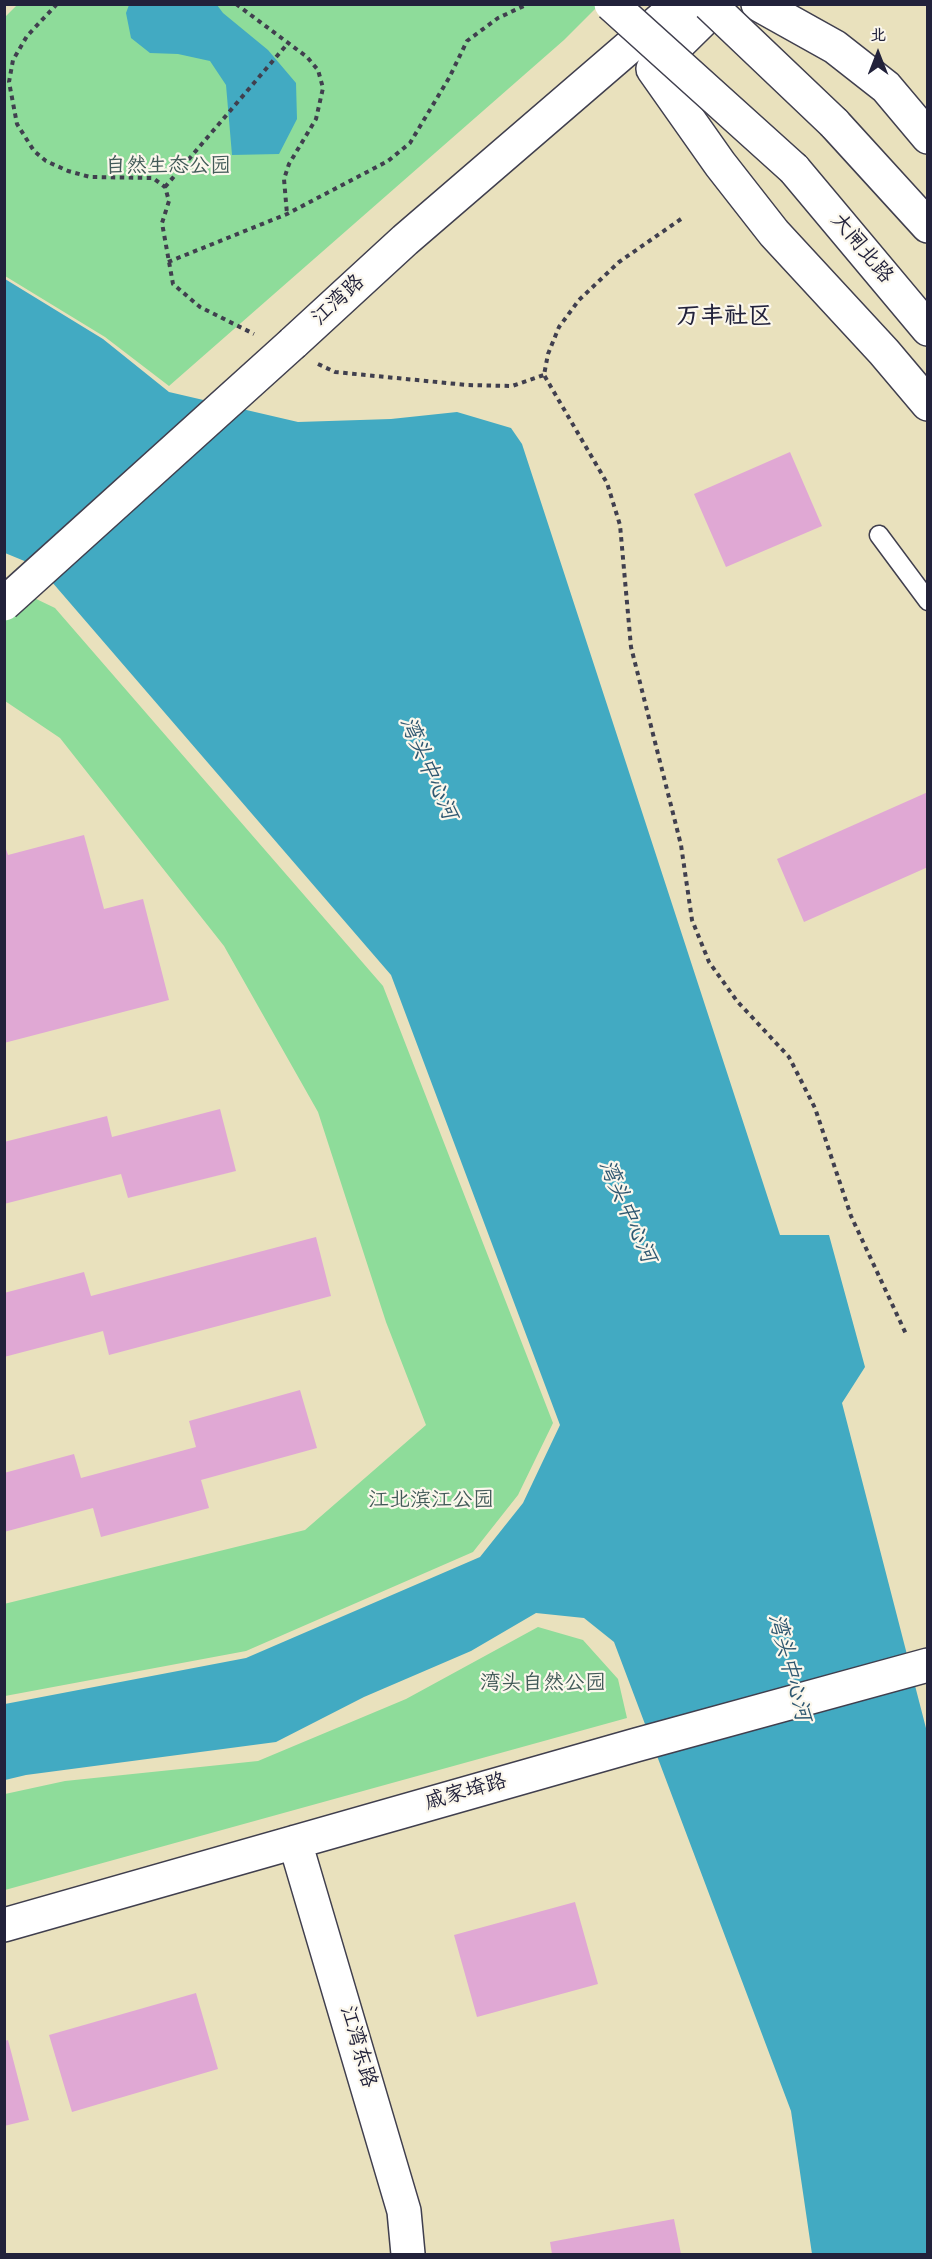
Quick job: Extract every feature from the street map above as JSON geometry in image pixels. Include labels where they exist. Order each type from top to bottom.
[{"type":"street","name":"大闸北路","points":[[611,4],[794,169],[927,329]]},
{"type":"street","name":"江湾路","points":[[4,604],[290,347],[405,240],[679,4]]},
{"type":"street","points":[[709,4],[834,123],[927,226]]},
{"type":"street","points":[[719,4],[653,69],[720,164],[774,233],[884,352],[927,404]]},
{"type":"street","points":[[758,4],[835,48],[886,87],[927,137]]},
{"type":"street","name":"戚家𡍲路","points":[[4,1925],[636,1745],[927,1665]]},
{"type":"street","name":"江湾东路","points":[[295,1842],[404,2211],[408,2254]]},
{"type":"lane","points":[[879,535],[927,601]]},
{"type":"path","points":[[57,4],[27,36],[13,60],[9,82],[17,124],[34,152],[46,161],[68,171],[90,177],[153,178],[165,187],[169,201],[162,223],[173,284],[200,307],[290,347],[335,372],[467,385],[512,386],[544,375]]},
{"type":"path","points":[[236,4],[251,18],[289,42],[307,57],[318,70],[323,88],[316,119],[289,164],[284,179],[287,214]]},
{"type":"path","points":[[168,262],[287,214],[388,161],[410,143],[449,78],[467,41],[498,18],[528,4]]},
{"type":"path","points":[[165,187],[289,42]]},
{"type":"path","points":[[681,219],[619,262],[579,300],[559,327],[548,354],[544,375],[608,483],[620,525],[631,647],[681,845],[692,920],[709,962],[737,1001],[789,1057],[815,1108],[851,1216],[906,1335]]},
{"type":"green space","name":"自然生态公园","points":[[18,4],[599,5],[564,40],[169,386],[105,337],[5,276],[4,18]]},
{"type":"green space","name":"江北滨江公园","points":[[5,584],[55,608],[383,986],[553,1423],[518,1495],[473,1552],[246,1651],[5,1696],[4,1604],[305,1530],[426,1425],[386,1322],[318,1112],[224,946],[60,738],[5,701]]},
{"type":"green space","name":"湾头自然公园","points":[[538,1627],[583,1640],[618,1679],[627,1718],[5,1890],[5,1794],[65,1781],[258,1761],[406,1699]]},
{"type":"water","points":[[129,5],[217,5],[223,13],[268,50],[296,83],[297,119],[279,154],[232,155],[226,85],[210,61],[178,54],[150,53],[131,38],[126,13]]},
{"type":"water","name":"湾头中心河","points":[[5,279],[103,339],[169,392],[298,422],[391,419],[457,412],[511,428],[522,444],[780,1235],[829,1235],[865,1367],[842,1403],[927,1732],[927,2254],[812,2254],[791,2111],[614,1642],[584,1618],[536,1613],[471,1651],[364,1697],[276,1742],[26,1775],[5,1780],[5,1704],[246,1658],[480,1557],[523,1503],[560,1425],[391,975],[39,567],[5,553]]},
{"type":"building","points":[[790,452],[822,526],[726,567],[694,494]]},
{"type":"building","points":[[928,792],[928,867],[804,922],[777,859]]},
{"type":"building","points":[[84,835],[104,909],[143,899],[169,1000],[4,1043],[4,843],[8,855]]},
{"type":"building","points":[[220,1109],[236,1171],[128,1198],[121,1174],[4,1204],[4,1142],[107,1116],[112,1137]]},
{"type":"building","points":[[316,1237],[331,1296],[109,1355],[103,1331],[4,1357],[4,1293],[84,1272],[91,1296]]},
{"type":"building","points":[[300,1390],[317,1448],[201,1480],[209,1508],[101,1537],[93,1508],[4,1532],[4,1473],[74,1454],[81,1478],[196,1447],[189,1421]]},
{"type":"building","points":[[575,1902],[598,1984],[477,2017],[454,1935]]},
{"type":"building","points":[[196,1993],[218,2069],[72,2112],[49,2035]]},
{"type":"building","points":[[8,2040],[29,2120],[4,2126],[4,2041]]},
{"type":"building","points":[[674,2219],[681,2254],[552,2254],[550,2242]]},
{"type":"district","name":"万丰社区","points":[[724,318]]}]
